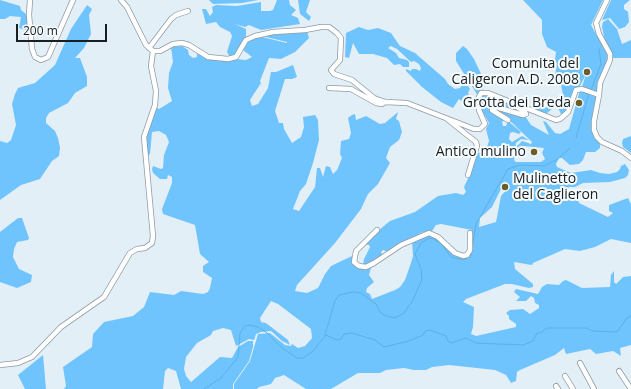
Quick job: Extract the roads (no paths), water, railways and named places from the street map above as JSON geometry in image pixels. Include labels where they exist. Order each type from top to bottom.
[{"type":"street","points":[[30,0],[29,15],[32,49],[35,58],[41,60],[48,56],[73,0]]},
{"type":"street","points":[[0,366],[18,363],[32,356],[61,327],[104,297],[130,253],[137,249],[145,248],[152,243],[153,236],[144,137],[155,105],[156,91],[151,66],[151,50],[127,6],[121,0]]},
{"type":"street","points":[[607,0],[596,23],[599,34],[610,54],[610,60],[597,94],[594,121],[595,134],[602,142],[622,151],[631,158]]},
{"type":"street","points":[[151,50],[171,19],[176,15],[188,11]]},
{"type":"street","points":[[151,50],[160,51],[173,44],[182,43],[189,45],[208,57],[228,59],[236,57],[246,40],[255,36],[273,32],[329,27],[340,35],[341,42],[340,60],[333,67],[332,72],[352,80],[369,96],[386,102]]},
{"type":"street","points":[[328,88],[351,90],[376,103],[382,104],[386,102],[402,102],[474,129],[480,129],[485,124],[479,110],[478,99],[481,93],[488,93],[553,119],[560,119],[572,108],[576,90],[582,89],[597,94]]},
{"type":"street","points":[[508,120],[492,110],[496,107],[523,115],[526,114],[525,112],[516,108],[511,102]]},
{"type":"street","points":[[447,119],[476,142],[477,146],[468,175]]},
{"type":"street","points":[[376,230],[356,251],[354,262],[359,266],[366,267],[401,245],[429,233],[438,237],[455,253],[463,256],[467,255],[470,250],[470,233]]},
{"type":"street","points":[[580,363],[594,389]]},
{"type":"street","points":[[619,371],[631,389]]},
{"type":"street","points":[[565,376],[573,389]]},
{"type":"waterway","points":[[591,90],[601,64],[599,49]]},
{"type":"waterway","points":[[576,138],[589,93]]},
{"type":"waterway","points":[[325,335],[335,301],[339,295],[353,292],[361,293],[376,304],[380,312],[386,316],[395,318],[404,313],[413,300],[422,279],[421,269],[415,254],[421,243],[429,238],[433,239],[441,243],[451,257],[466,259],[471,255],[476,224],[508,169],[520,165],[544,166],[558,159],[570,148]]},
{"type":"waterway","points":[[204,389],[221,378],[238,357],[240,333],[245,326],[250,325],[258,327],[266,332],[282,348],[297,358],[303,358],[312,352],[326,335],[337,340],[341,339],[344,334],[352,333],[375,340],[384,347],[409,341],[423,335],[425,331],[430,330],[446,336],[448,341],[451,343],[466,338],[476,343],[523,345],[533,341],[537,333],[540,333],[547,328],[586,328],[593,331],[617,332],[627,318],[631,316]]},
{"type":"place","name":"Comunita del Caligeron A.D. 2008","points":[[587,72]]},
{"type":"place","name":"Grotta dei Breda","points":[[579,103]]},
{"type":"place","name":"Antico mulino","points":[[534,152]]},
{"type":"place","name":"Mulinetto del Caglieron","points":[[505,187]]}]
